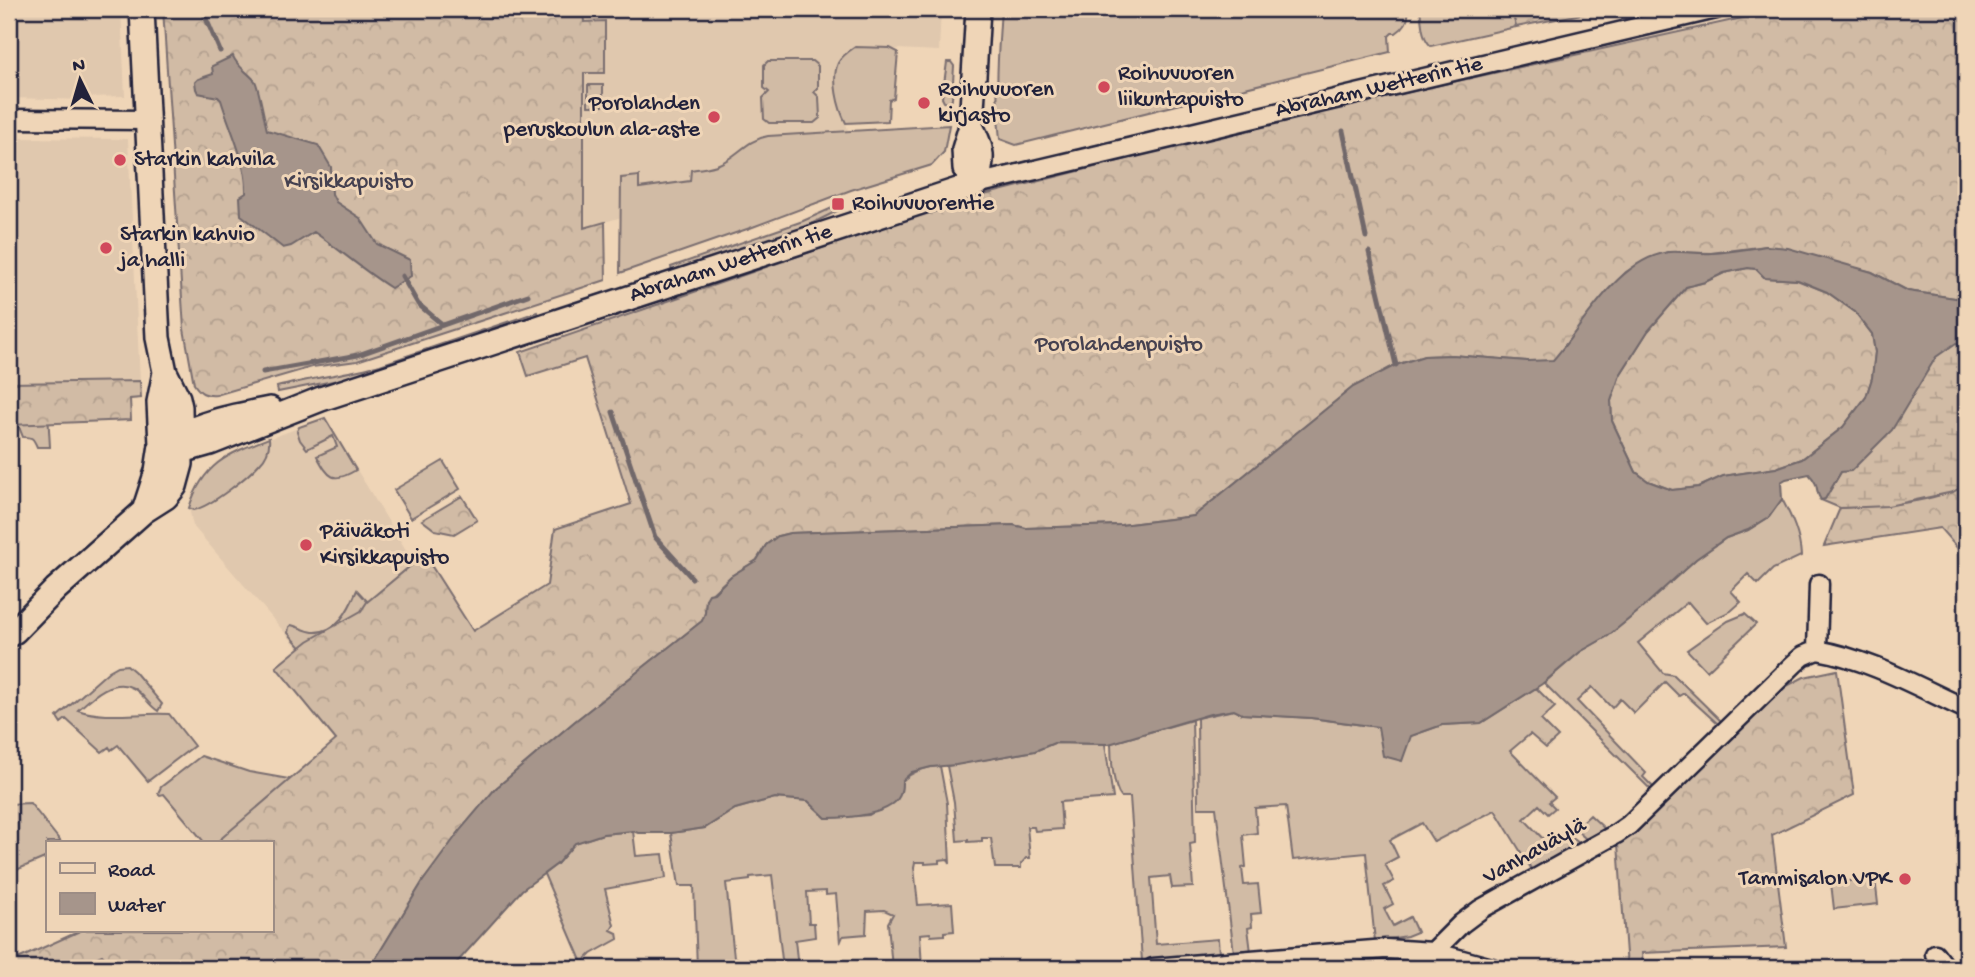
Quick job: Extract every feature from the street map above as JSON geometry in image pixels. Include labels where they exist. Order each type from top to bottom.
[{"type":"main road","points":[[9,635],[55,589],[144,511],[166,497],[175,486],[179,475],[175,443],[178,398],[165,372],[158,338],[142,9]]},
{"type":"main road","points":[[976,184],[982,166],[981,145],[971,126],[978,9]]},
{"type":"main road","name":"Abraham Wetterin tie","points":[[175,443],[234,435],[321,399],[976,184]]},
{"type":"main road","points":[[9,616],[55,589]]},
{"type":"street","name":"Abraham Wetterin tie","points":[[976,184],[1673,14],[1717,9]]},
{"type":"street","points":[[9,119],[148,120]]},
{"type":"street","points":[[1819,584],[1817,650],[1860,661],[1966,709]]},
{"type":"street","name":"Vanhaväylä","points":[[1421,968],[1461,924],[1481,909],[1629,825],[1794,664],[1803,656],[1817,650]]},
{"type":"street","points":[[1153,968],[1386,949],[1433,952],[1492,968]]},
{"type":"shaded area","points":[[9,9],[121,9],[125,96],[90,97],[89,100],[9,98]]},
{"type":"shaded area","name":"Porolahden peruskoulun ala-aste","points":[[583,9],[941,9],[939,51],[855,47],[848,52],[840,110],[853,150],[584,228]]},
{"type":"shaded area","points":[[9,138],[128,139],[140,381],[9,383]]},
{"type":"shaded area","name":"Päiväkoti Kirsikkapuisto","points":[[325,418],[414,563],[367,602],[361,611],[298,648],[193,526],[189,508],[192,496],[216,462],[231,453]]},
{"type":"green space","name":"Kirsikkapuisto","points":[[163,9],[583,9],[584,22],[605,21],[605,73],[584,73],[584,228],[605,222],[606,280],[357,361],[312,367],[216,395],[198,390],[194,384],[184,329]]},
{"type":"green space","name":"Roihuvuoren liikuntapuisto","points":[[1001,9],[1408,9],[1408,13],[1404,26],[1389,36],[1390,52],[1016,145],[1000,139],[998,123]]},
{"type":"green space","points":[[1420,9],[1512,9],[1516,27],[1431,46],[1424,34]]},
{"type":"green space","points":[[1512,9],[1607,9],[1516,27]]},
{"type":"green space","name":"Porolahdenpuisto","points":[[1783,9],[1966,9],[1966,297],[1955,298],[1908,291],[1872,272],[1766,246],[1711,253],[1667,252],[1626,272],[1608,290],[1553,361],[1452,355],[1424,356],[1396,365],[1353,387],[1194,516],[1121,525],[1026,528],[1013,525],[790,533],[778,536],[766,545],[757,560],[731,576],[706,599],[702,621],[574,722],[495,789],[423,881],[370,968],[111,968],[102,955],[73,968],[9,968],[9,963],[78,932],[273,932],[273,841],[218,841],[336,740],[276,667],[308,641],[361,611],[367,602],[414,563],[427,559],[473,631],[547,585],[555,529],[631,504],[585,358],[528,376],[520,352],[952,203],[1225,134]]},
{"type":"green space","points":[[855,47],[890,48],[898,52],[894,98],[889,100],[888,121],[846,123],[843,117],[836,93],[836,70],[841,59]]},
{"type":"green space","points":[[768,61],[812,61],[818,66],[818,88],[814,92],[819,97],[820,118],[814,123],[769,123],[764,119],[763,98],[769,92],[764,88],[764,65]]},
{"type":"green space","points":[[947,62],[954,66],[952,98],[951,102],[947,103],[942,98]]},
{"type":"green space","points":[[588,85],[603,85],[603,106],[588,106]]},
{"type":"green space","points":[[949,125],[944,152],[932,165],[851,190],[620,273],[621,178],[639,176],[639,188],[690,181],[691,170],[719,164],[754,141],[768,136]]},
{"type":"green space","points":[[841,204],[843,208],[805,227],[672,272],[671,267],[803,221]]},
{"type":"green space","points":[[1756,269],[1765,278],[1797,280],[1827,292],[1855,312],[1872,334],[1875,352],[1872,378],[1866,397],[1843,427],[1802,459],[1776,468],[1724,476],[1699,487],[1672,490],[1648,481],[1636,472],[1612,421],[1611,401],[1620,375],[1648,331],[1686,287],[1724,273]]},
{"type":"green space","points":[[537,312],[539,317],[363,375],[278,392],[277,387],[380,365]]},
{"type":"green space","points":[[1966,340],[1966,484],[1953,492],[1888,506],[1840,508],[1821,500],[1825,499],[1841,472],[1935,345]]},
{"type":"green space","points":[[140,381],[141,398],[130,399],[131,420],[9,425],[9,383]]},
{"type":"green space","points":[[48,412],[50,447],[37,447],[32,439],[23,437],[19,427],[9,425]]},
{"type":"green space","points":[[325,418],[356,470],[342,477],[329,474],[317,456],[337,447],[333,436],[307,449],[297,431],[299,427]]},
{"type":"green space","points":[[269,438],[265,457],[247,476],[210,503],[194,510],[189,508],[202,480],[219,462],[241,449]]},
{"type":"green space","points":[[443,461],[460,489],[411,518],[394,490]]},
{"type":"green space","points":[[1966,484],[1966,558],[1940,528],[1824,546],[1840,508],[1922,500],[1953,491]]},
{"type":"green space","points":[[462,496],[477,520],[454,534],[435,530],[422,520]]},
{"type":"green space","points":[[1782,499],[1795,527],[1801,556],[1773,569],[1758,584],[1748,574],[1731,591],[1741,602],[1731,611],[1706,623],[1688,602],[1638,643],[1663,673],[1674,675],[1721,721],[1718,724],[1684,693],[1679,696],[1665,682],[1634,713],[1620,699],[1612,708],[1592,687],[1577,701],[1646,773],[1643,777],[1653,787],[1651,790],[1544,683],[1580,652],[1608,636],[1640,610],[1696,559],[1726,538],[1748,530],[1769,517]]},
{"type":"green space","points":[[414,563],[416,567],[372,605],[305,652],[288,633],[291,625],[313,632],[329,629],[346,612],[357,590],[368,602]]},
{"type":"green space","points":[[1745,614],[1756,624],[1707,671],[1687,650],[1728,621]]},
{"type":"green space","points":[[127,665],[162,704],[158,711],[137,690],[125,685],[103,690],[78,710],[100,715],[169,714],[194,746],[148,781],[118,745],[102,752],[66,719],[61,723],[57,717],[109,671]]},
{"type":"green space","points":[[1837,670],[1854,795],[1772,835],[1786,947],[1642,953],[1643,968],[1627,968],[1618,844],[1634,835],[1783,688],[1804,677]]},
{"type":"green space","points":[[1536,688],[1555,707],[1541,720],[1558,737],[1546,748],[1530,734],[1510,751],[1555,797],[1549,802],[1555,808],[1548,814],[1539,805],[1524,819],[1549,845],[1564,831],[1579,843],[1532,870],[1495,810],[1434,842],[1422,823],[1390,840],[1398,857],[1385,864],[1394,881],[1384,886],[1393,904],[1384,909],[1393,926],[1410,917],[1417,932],[1375,941],[1366,853],[1293,860],[1286,806],[1255,808],[1257,833],[1243,835],[1246,867],[1242,868],[1244,885],[1258,884],[1261,913],[1251,914],[1252,927],[1248,928],[1251,952],[1234,953],[1216,808],[1198,808],[1197,718],[1234,710],[1243,714],[1311,718],[1378,727],[1411,736],[1442,725],[1481,723]]},
{"type":"green space","points":[[1192,720],[1195,843],[1190,844],[1193,887],[1172,888],[1170,876],[1151,878],[1156,944],[1218,939],[1219,954],[1142,961],[1130,797],[1121,797],[1118,792],[1111,743]]},
{"type":"green space","points":[[1054,743],[1105,744],[1113,798],[1060,802],[1062,829],[1035,831],[1034,827],[1027,827],[1030,858],[1026,858],[1021,868],[995,868],[991,838],[982,838],[982,841],[957,841],[954,802],[947,766],[1035,751]]},
{"type":"green space","points":[[201,756],[249,772],[312,783],[236,841],[203,841],[164,794],[158,793],[161,787]]},
{"type":"green space","points":[[940,766],[947,803],[950,864],[948,859],[939,860],[939,863],[915,862],[914,867],[918,905],[952,903],[954,931],[944,932],[944,935],[920,934],[922,968],[892,968],[888,923],[893,914],[884,910],[867,911],[866,934],[843,936],[840,943],[836,894],[826,895],[826,891],[807,892],[809,923],[814,923],[815,937],[795,940],[798,968],[783,968],[772,875],[726,883],[734,957],[737,958],[738,968],[697,968],[694,886],[679,886],[671,833],[705,828],[735,809],[775,798],[808,801],[826,818],[869,815],[901,792],[902,781],[906,778],[920,770]]},
{"type":"green space","points":[[30,803],[60,841],[46,841],[46,857],[9,873],[9,804]]},
{"type":"green space","points":[[1590,815],[1605,829],[1586,839],[1575,829]]},
{"type":"green space","points":[[633,831],[636,856],[663,854],[666,878],[605,889],[614,925],[611,930],[617,933],[618,939],[591,954],[582,963],[544,874],[557,864],[575,843],[603,834]]},
{"type":"green space","points":[[1875,878],[1878,904],[1834,909],[1831,883]]},
{"type":"water","points":[[233,56],[255,81],[267,130],[318,145],[331,167],[332,194],[336,202],[360,218],[377,244],[410,260],[411,276],[391,288],[314,232],[283,248],[241,215],[240,197],[246,193],[246,181],[237,146],[221,100],[198,93],[195,82],[213,74],[212,66]]},
{"type":"water","points":[[1766,246],[1788,248],[1872,272],[1908,291],[1955,298],[1966,297],[1966,346],[1956,343],[1936,357],[1892,430],[1851,471],[1841,472],[1825,499],[1821,500],[1809,474],[1781,482],[1782,499],[1769,517],[1748,530],[1726,538],[1696,559],[1608,636],[1580,652],[1542,684],[1481,723],[1442,725],[1411,736],[1402,761],[1383,756],[1378,727],[1311,718],[1242,714],[1234,710],[1210,714],[1109,744],[1054,743],[1035,751],[912,772],[902,781],[897,800],[880,811],[869,814],[826,818],[808,801],[775,798],[735,809],[705,828],[671,833],[633,831],[603,834],[575,843],[557,864],[522,890],[452,968],[370,968],[423,881],[461,829],[495,789],[574,722],[702,621],[709,594],[757,560],[766,545],[778,536],[790,533],[1013,525],[1026,528],[1121,525],[1194,516],[1353,387],[1396,365],[1424,356],[1452,355],[1527,361],[1553,360],[1618,280],[1650,257],[1669,252],[1712,253]],"holes":[[[1756,269],[1765,278],[1798,280],[1827,292],[1855,312],[1872,334],[1875,352],[1872,378],[1866,397],[1843,427],[1802,459],[1776,468],[1723,476],[1699,487],[1672,490],[1648,481],[1636,472],[1612,421],[1611,401],[1620,375],[1648,331],[1686,287],[1724,273]]]},
{"type":"waterway","points":[[202,9],[220,51]]},
{"type":"waterway","points":[[1343,131],[1366,237]]},
{"type":"waterway","points":[[1369,252],[1396,365]]},
{"type":"waterway","points":[[402,276],[418,304],[443,325]]},
{"type":"waterway","points":[[263,372],[358,355],[528,295]]},
{"type":"waterway","points":[[613,412],[655,537],[692,578]]},
{"type":"place","name":"Roihuvuoren liikuntapuisto","points":[[1104,87]]},
{"type":"place","name":"Roihuvuoren kirjasto","points":[[924,103]]},
{"type":"place","name":"Porolahden peruskoulun ala-aste","points":[[714,117]]},
{"type":"place","name":"Starkin kahvila","points":[[120,160]]},
{"type":"place","name":"Roihuvuorentie","points":[[838,204]]},
{"type":"place","name":"Starkin kahvio ja halli","points":[[106,248]]},
{"type":"place","name":"Päiväkoti Kirsikkapuisto","points":[[306,545]]},
{"type":"place","name":"Tammisalon VPK","points":[[1905,879]]}]
